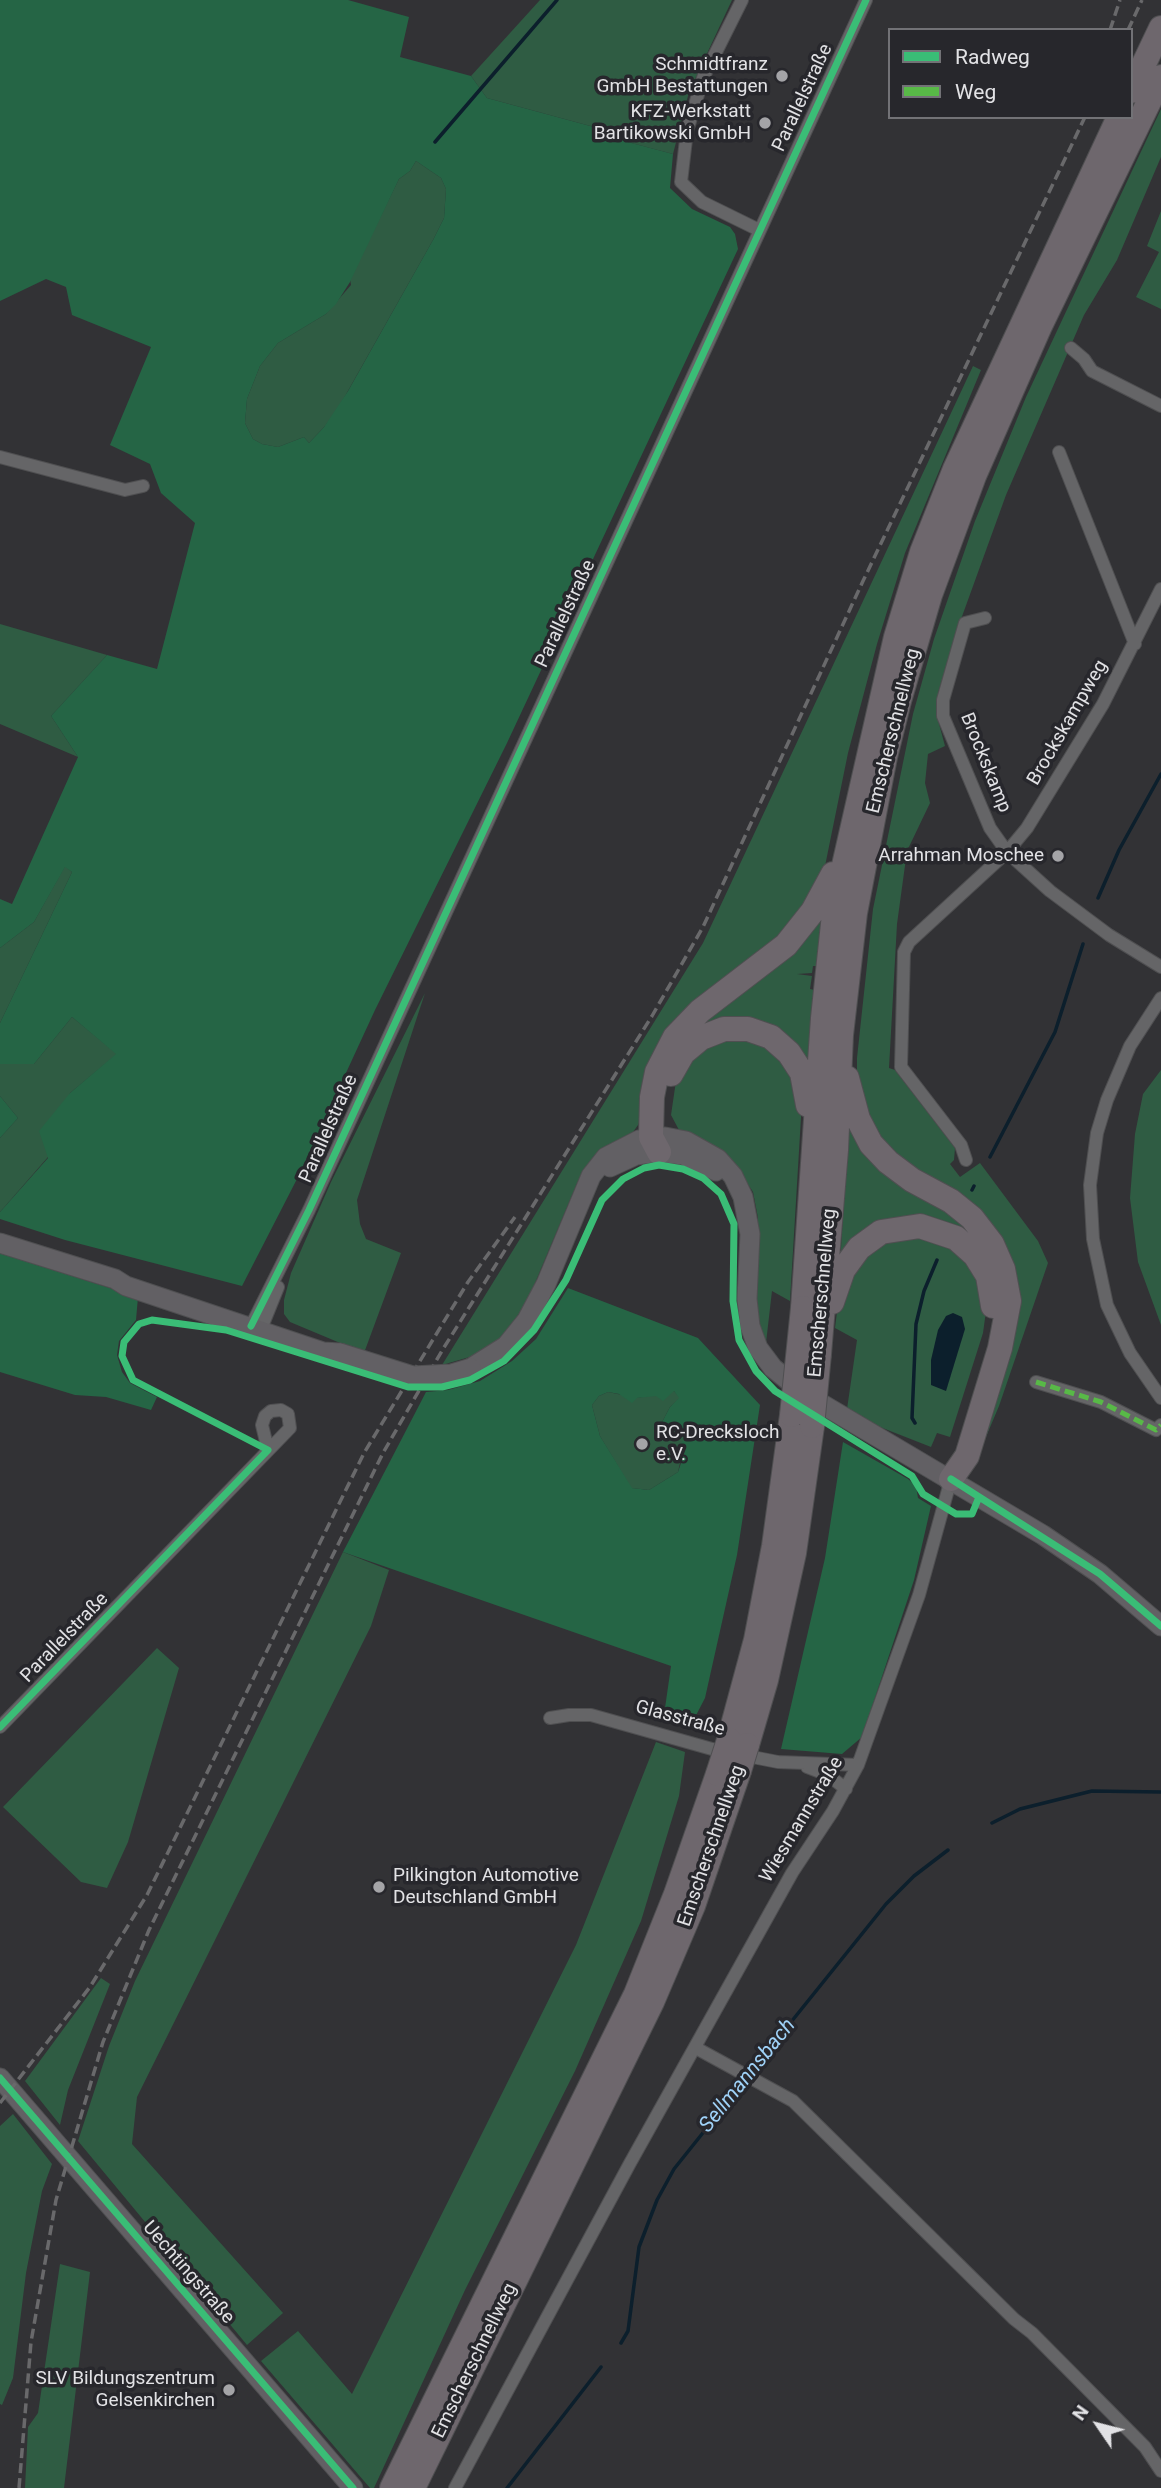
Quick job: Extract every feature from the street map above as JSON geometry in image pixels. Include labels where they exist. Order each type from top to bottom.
[{"type":"highway","points":[[1133,87],[1161,28]]},
{"type":"highway","name":"Emscherschnellweg","points":[[802,1421],[836,1150],[841,1035],[855,913],[869,830],[899,701],[930,596],[974,476],[1040,326],[1161,77]]},
{"type":"highway","name":"Emscherschnellweg","points":[[413,2488],[652,2002],[693,1906],[738,1742],[774,1546],[818,1353],[814,1154],[822,1018],[835,905],[892,648],[922,552],[955,469],[1022,320],[1118,119]]},
{"type":"highway","points":[[658,1142],[654,1084],[674,1037],[691,1018],[764,964],[795,935],[830,881],[853,818]]},
{"type":"highway","points":[[658,1142],[668,1082],[683,1053],[701,1038],[716,1031],[748,1029],[778,1042],[798,1066],[807,1091],[814,1154]]},
{"type":"highway","points":[[841,1035],[849,1092],[858,1119],[872,1144],[888,1162],[912,1180],[951,1201],[972,1218],[992,1244],[1003,1269],[1009,1301],[1000,1348],[967,1456],[951,1479]]},
{"type":"highway","points":[[817,1316],[846,1264],[859,1248],[881,1232],[907,1226],[934,1229],[956,1238],[975,1255],[988,1276],[993,1313],[951,1479]]},
{"type":"highway","name":"Emscherschnellweg","points":[[392,2488],[636,1994],[729,1772]]},
{"type":"main road","points":[[0,1243],[115,1279],[129,1278],[413,1376],[451,1374],[471,1368],[506,1346],[527,1321],[537,1305],[590,1176],[606,1157],[627,1143],[686,1140],[718,1159],[733,1176],[746,1209],[751,1248],[748,1314],[753,1337],[765,1358],[805,1394],[951,1479],[1100,1574],[1161,1626]]},
{"type":"main road","name":"Uechtingstraße","points":[[0,2078],[353,2488]]},
{"type":"street","points":[[742,0],[699,89],[683,150],[681,182],[702,202],[760,230]]},
{"type":"street","name":"Parallelstraße","points":[[259,1321],[866,0]]},
{"type":"street","points":[[1071,348],[1084,359],[1092,371],[1161,406]]},
{"type":"street","points":[[1059,452],[1135,644]]},
{"type":"street","points":[[0,457],[125,491],[143,486]]},
{"type":"street","name":"Brockskampweg","points":[[1007,852],[1055,787],[1135,644],[1161,589]]},
{"type":"street","name":"Brockskamp","points":[[985,618],[965,623],[943,700],[943,716],[990,828],[1007,852],[1072,909],[1161,967]]},
{"type":"street","points":[[966,1160],[961,1145],[901,1067],[904,952],[909,942],[1007,852]]},
{"type":"street","points":[[1161,998],[1130,1046],[1110,1091],[1097,1133],[1090,1185],[1093,1239],[1107,1305],[1130,1353],[1161,1398]]},
{"type":"street","points":[[1036,1382],[1101,1402],[1156,1430],[1161,1425]]},
{"type":"street","name":"Parallelstraße","points":[[0,1727],[268,1450]]},
{"type":"street","name":"Wiesmannstraße","points":[[454,2488],[629,2165],[792,1873],[846,1789],[858,1765],[919,1595],[951,1479]]},
{"type":"street","name":"Glasstraße","points":[[551,1718],[591,1715],[712,1749],[800,1764],[858,1765]]},
{"type":"street","name":"Glasstraße","points":[[800,1764],[828,1775],[846,1789]]},
{"type":"street","points":[[696,2048],[793,2101],[1014,2319],[1042,2342],[1145,2447],[1161,2471]]},
{"type":"green space","points":[[0,0],[348,0],[409,17],[400,57],[471,76],[487,98],[594,127],[594,133],[673,154],[670,188],[692,209],[730,227],[735,234],[738,249],[507,743],[375,1010],[298,1177],[242,1286],[65,1240],[0,1219],[0,1212],[48,1158],[39,1131],[70,1093],[116,1054],[72,1017],[34,1064],[0,1064],[0,1023],[72,872],[65,867],[34,922],[0,948],[0,899],[12,904],[78,757],[51,716],[107,655],[157,669],[195,523],[161,493],[150,464],[110,445],[151,347],[72,315],[66,287],[46,279],[0,301]],"holes":[[[416,161],[441,178],[446,189],[444,218],[348,391],[324,427],[309,443],[304,437],[278,447],[253,439],[245,423],[247,399],[260,366],[278,343],[326,314],[336,304],[350,282],[399,179],[410,171]]]},
{"type":"green space","points":[[540,0],[732,0],[689,92],[673,154],[593,133],[594,127],[487,98],[471,76]]},
{"type":"green space","points":[[1161,109],[1161,157],[1117,260],[1084,315],[1006,495],[960,622],[938,693],[938,720],[945,746],[928,754],[925,783],[930,803],[907,851],[897,924],[889,1068],[895,1070],[955,1148],[954,1160],[950,1164],[960,1177],[980,1163],[1038,1241],[1048,1263],[999,1406],[975,1463],[1013,1271],[896,1158],[870,1124],[857,1075],[857,1058],[873,909],[913,714],[934,639],[975,521],[1026,397]]},
{"type":"green space","points":[[416,161],[441,178],[446,189],[444,218],[336,412],[309,443],[304,437],[278,447],[253,439],[245,423],[247,399],[260,366],[278,343],[326,314],[351,285],[350,278],[399,179],[410,171]]},
{"type":"green space","points":[[1161,211],[1161,309],[1136,297],[1159,252],[1147,246]]},
{"type":"green space","points":[[973,366],[981,370],[905,553],[877,644],[848,753],[824,871],[787,933],[688,1009],[638,1125],[633,1132],[589,1165],[578,1181],[527,1302],[508,1330],[495,1344],[473,1356],[442,1365],[703,943]]},
{"type":"green space","points":[[0,624],[107,655],[51,716],[78,757],[0,724]]},
{"type":"green space","points":[[65,866],[72,872],[0,1023],[0,948],[34,922]]},
{"type":"green space","points":[[825,902],[816,966],[813,966],[812,973],[797,974],[812,976],[810,989],[815,990],[807,1072],[772,1031],[677,1049]]},
{"type":"green space","points":[[425,993],[357,1200],[360,1224],[366,1239],[401,1253],[364,1353],[290,1322],[284,1314],[284,1300],[291,1273],[331,1182]]},
{"type":"green space","points":[[72,1017],[117,1054],[70,1093],[48,1157],[0,1212],[0,1138],[18,1118],[0,1096],[0,1064],[34,1064]]},
{"type":"green space","points":[[745,1034],[785,1056],[802,1101],[790,1301],[772,1291],[766,1343],[759,1329],[754,1300],[758,1218],[753,1192],[734,1163],[723,1152],[679,1130],[671,1115],[677,1074],[696,1048]]},
{"type":"green space","points":[[1161,1070],[1161,1325],[1138,1262],[1130,1198],[1135,1134],[1143,1094]]},
{"type":"green space","points":[[0,1096],[18,1118],[0,1138]]},
{"type":"green space","points":[[849,1117],[967,1222],[998,1296],[929,1223],[840,1264]]},
{"type":"green space","points":[[931,1235],[970,1259],[987,1304],[983,1333],[950,1437],[937,1433],[931,1447],[880,1427],[847,1409],[857,1340],[835,1328],[839,1296],[874,1242]]},
{"type":"green space","points":[[0,1253],[138,1297],[136,1320],[119,1341],[117,1355],[122,1372],[130,1383],[157,1397],[151,1410],[106,1397],[75,1395],[0,1372]]},
{"type":"green space","points":[[568,1288],[698,1338],[760,1405],[737,1555],[705,1698],[690,1727],[663,1722],[671,1666],[343,1552],[426,1392],[448,1390],[480,1381],[512,1361],[536,1339]],"holes":[[[674,1391],[679,1398],[670,1407],[655,1435],[677,1430],[682,1433],[684,1440],[676,1448],[683,1457],[678,1472],[649,1490],[632,1488],[600,1436],[592,1405],[599,1396],[608,1392],[619,1394],[632,1403],[637,1398],[656,1396],[663,1401]]]},
{"type":"green space","name":"RC-Drecksloch e.V.","points":[[674,1391],[680,1398],[670,1407],[655,1435],[677,1430],[682,1433],[685,1440],[678,1472],[649,1490],[631,1488],[600,1436],[592,1405],[599,1396],[608,1392],[637,1398]]},
{"type":"green space","points":[[843,1442],[908,1479],[916,1486],[918,1498],[931,1506],[914,1580],[862,1737],[842,1754],[781,1749],[825,1558]]},
{"type":"green space","points":[[343,1552],[389,1570],[371,1626],[137,2097],[132,2144],[283,2313],[247,2345],[78,2141],[109,2046],[135,1981]]},
{"type":"green space","points":[[157,1648],[179,1668],[128,1842],[107,1888],[81,1882],[3,1807]]},
{"type":"green space","points":[[656,1742],[685,1752],[679,1796],[641,1921],[575,2071],[465,2290],[374,2488],[370,2488],[261,2361],[298,2331],[352,2394],[576,1945]]},
{"type":"green space","points":[[101,1978],[110,1984],[68,2090],[60,2125],[25,2081]]},
{"type":"green space","points":[[13,2114],[52,2164],[42,2191],[26,2273],[13,2378],[2,2405],[0,2126]]},
{"type":"green space","points":[[60,2264],[90,2272],[64,2488],[25,2488],[28,2427],[38,2413]]},
{"type":"water","points":[[953,1313],[962,1317],[965,1329],[946,1391],[931,1385],[931,1360],[938,1330],[946,1316]]},
{"type":"waterway","points":[[435,142],[557,0]]},
{"type":"waterway","points":[[1098,898],[1119,850],[1161,774]]},
{"type":"waterway","points":[[990,1157],[1055,1032],[1083,944]]},
{"type":"waterway","points":[[972,1190],[974,1186]]},
{"type":"waterway","points":[[915,1423],[912,1418],[916,1324],[924,1291],[937,1260]]},
{"type":"waterway","name":"Sellmannsbach","points":[[992,1823],[1020,1809],[1092,1791],[1161,1792]]},
{"type":"waterway","name":"Sellmannsbach","points":[[750,2073],[886,1904],[914,1876],[948,1850]]},
{"type":"waterway","name":"Sellmannsbach","points":[[621,2343],[628,2331],[639,2247],[657,2200],[674,2169],[746,2079]]},
{"type":"waterway","name":"Sellmannsbach","points":[[507,2488],[601,2367]]},
{"type":"railway","points":[[1111,28],[1120,0]]},
{"type":"railway","points":[[1129,28],[1142,0]]},
{"type":"railway","points":[[19,2488],[31,2342],[56,2200],[103,2042],[149,1930],[383,1453],[443,1349],[652,1016],[703,927],[863,581],[1084,119]]},
{"type":"railway","points":[[0,2103],[90,1987],[147,1895],[364,1453],[468,1282],[515,1217]]},
{"type":"marked path","points":[[1036,1382],[1101,1402],[1156,1430],[1161,1425]]},
{"type":"cycle path","points":[[251,1326],[309,1210],[866,0]]},
{"type":"cycle path","points":[[0,1727],[268,1450],[133,1380],[122,1356],[124,1342],[139,1324],[152,1320],[226,1330],[408,1387],[442,1387],[470,1380],[504,1361],[534,1330],[566,1280],[602,1200],[623,1179],[644,1168],[659,1165],[683,1169],[703,1178],[721,1194],[734,1224],[733,1301],[739,1340],[756,1371],[775,1391],[912,1476],[923,1494],[956,1514],[972,1514],[979,1497]]},
{"type":"cycle path","points":[[951,1479],[1100,1574],[1161,1626]]},
{"type":"cycle path","points":[[0,2078],[353,2488]]},
{"type":"place","name":"Schmidtfranz GmbH Bestattungen","points":[[782,76]]},
{"type":"place","name":"KFZ-Werkstatt Bartikowski GmbH","points":[[765,123]]},
{"type":"place","name":"Arrahman Moschee","points":[[1058,856]]},
{"type":"place","name":"RC-Drecksloch e.V.","points":[[642,1444]]},
{"type":"place","name":"Pilkington Automotive Deutschland GmbH","points":[[379,1887]]},
{"type":"place","name":"SLV Bildungszentrum Gelsenkirchen","points":[[229,2390]]}]
